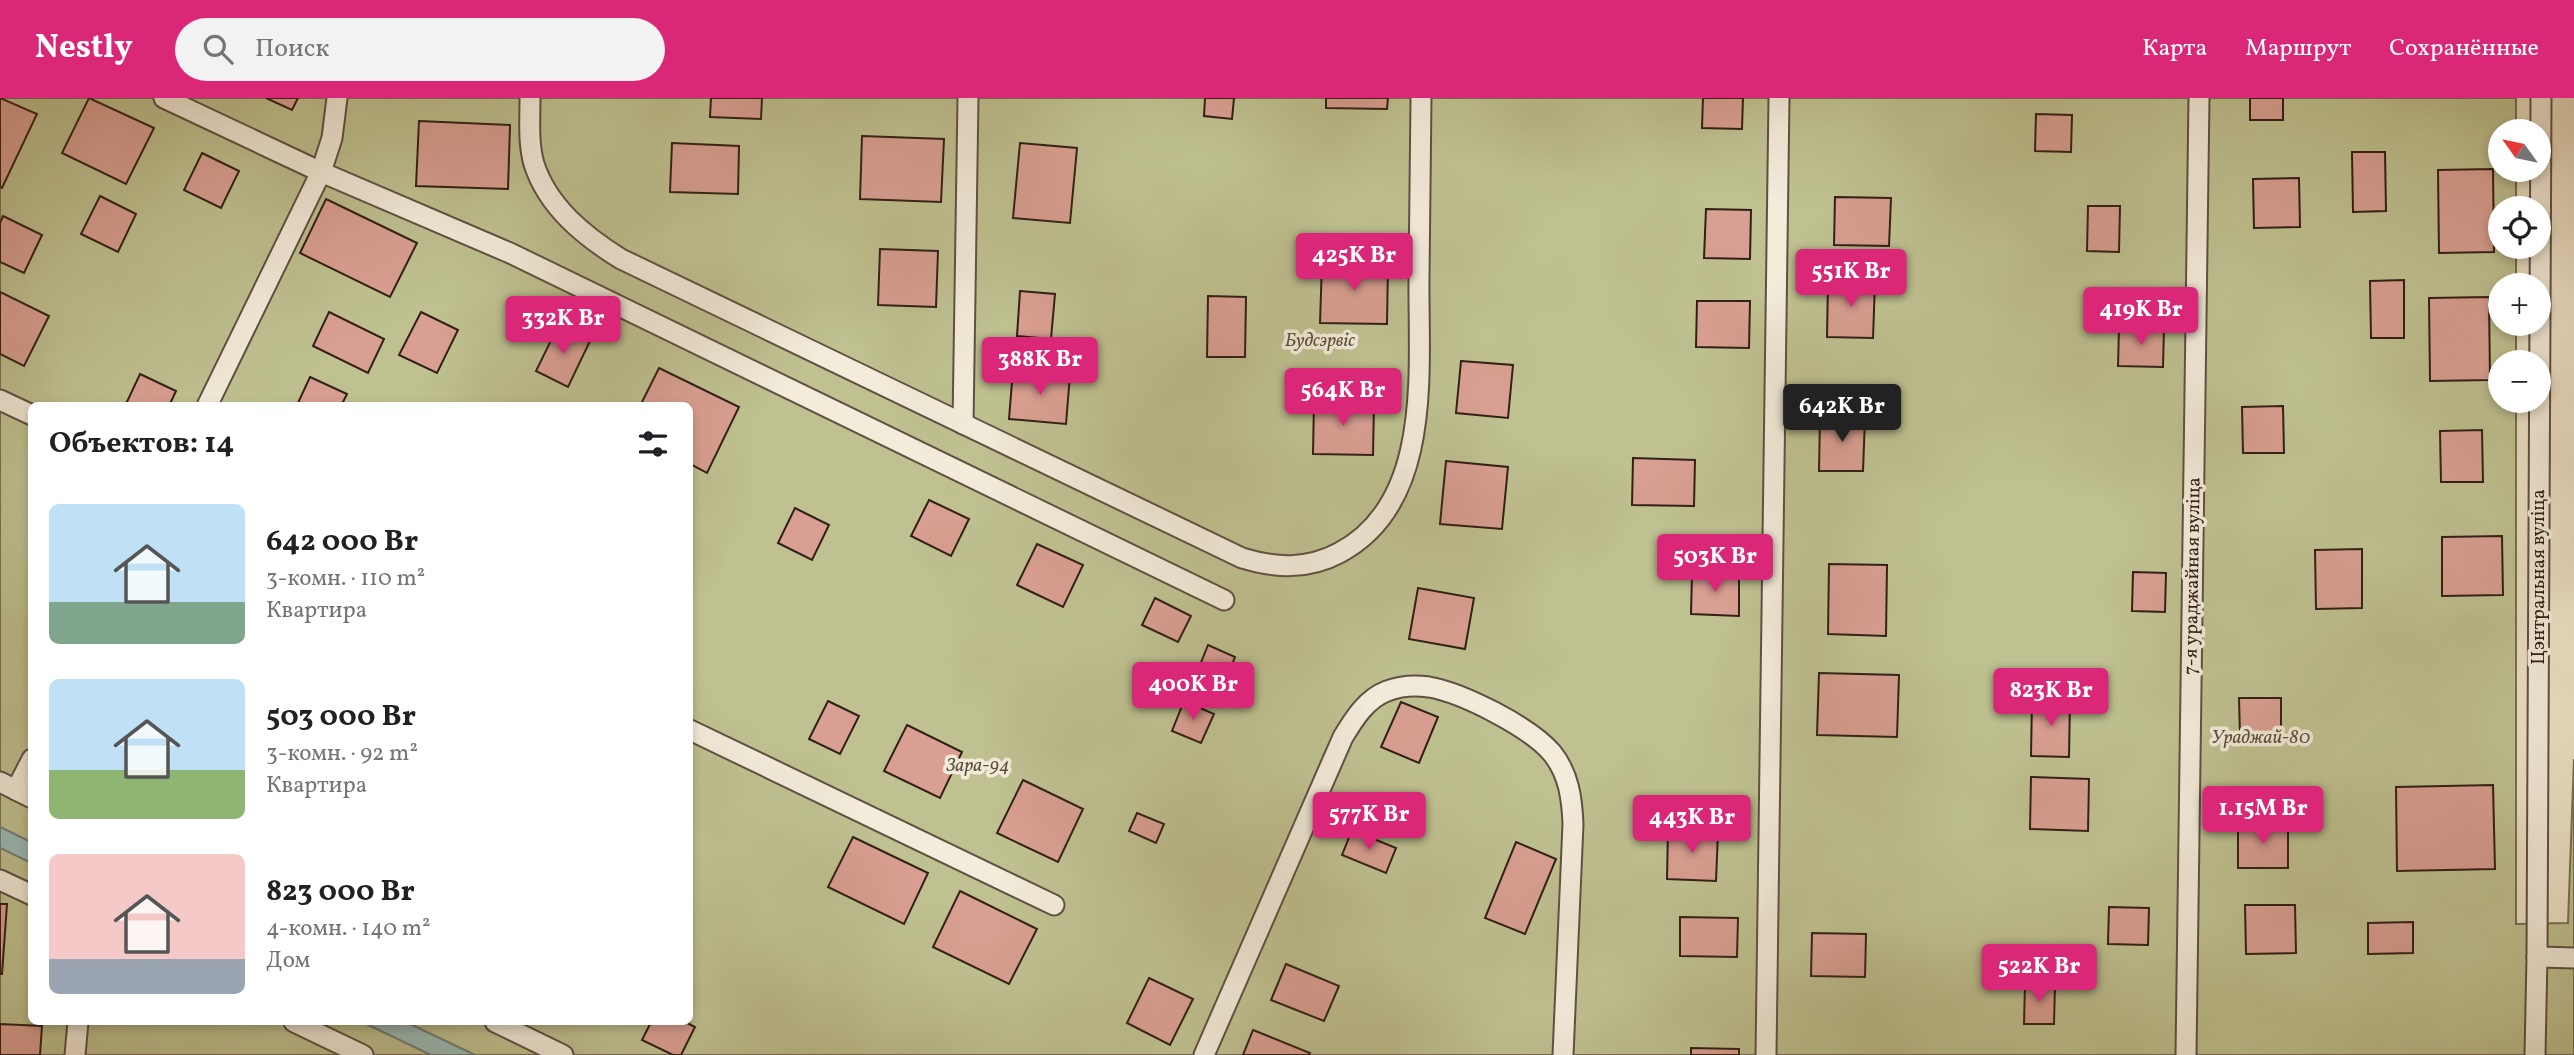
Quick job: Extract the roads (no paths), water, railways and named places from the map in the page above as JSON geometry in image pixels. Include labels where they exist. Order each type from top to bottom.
[{"type":"lane","points":[[164,98],[321,172],[523,259],[1224,600]]},
{"type":"lane","points":[[209,402],[321,172],[332,138],[337,98]]},
{"type":"lane","points":[[530,98],[530,134],[534,162],[542,183],[557,206],[575,226],[621,259],[1242,558],[1266,565],[1295,567],[1324,561],[1354,545],[1381,518],[1399,490],[1409,458],[1418,389],[1421,98]]},
{"type":"lane","points":[[963,424],[968,98]]},
{"type":"lane","points":[[1766,1055],[1779,98]]},
{"type":"lane","name":"7-я ураджайная вуліца","points":[[2186,1055],[2199,98]]},
{"type":"lane","name":"Цэнтральная вуліца","points":[[2535,1055],[2541,98]]},
{"type":"lane","points":[[0,400],[28,413]]},
{"type":"lane","points":[[1203,1055],[1343,737],[1368,703],[1385,691],[1407,686],[1429,687],[1453,694],[1514,723],[1534,736],[1552,754],[1565,774],[1572,798],[1573,824],[1563,1055]]},
{"type":"lane","points":[[693,731],[1054,905]]},
{"type":"lane","points":[[16,790],[28,767]]},
{"type":"lane","points":[[0,880],[28,893]]},
{"type":"lane","points":[[2537,957],[2574,958]]},
{"type":"lane","points":[[75,1055],[78,1025]]},
{"type":"lane","points":[[300,1025],[363,1055]]},
{"type":"lane","points":[[501,1025],[563,1055]]},
{"type":"water","points":[[0,827],[28,841],[28,862],[0,848]]},
{"type":"water","points":[[368,1025],[412,1025],[475,1055],[431,1055]]},
{"type":"park label","name":"Будсэрвіс","points":[[1320,341]]},
{"type":"park label","name":"Ураджай-80","points":[[2261,738]]},
{"type":"park label","name":"Зара-94","points":[[978,766]]}]
